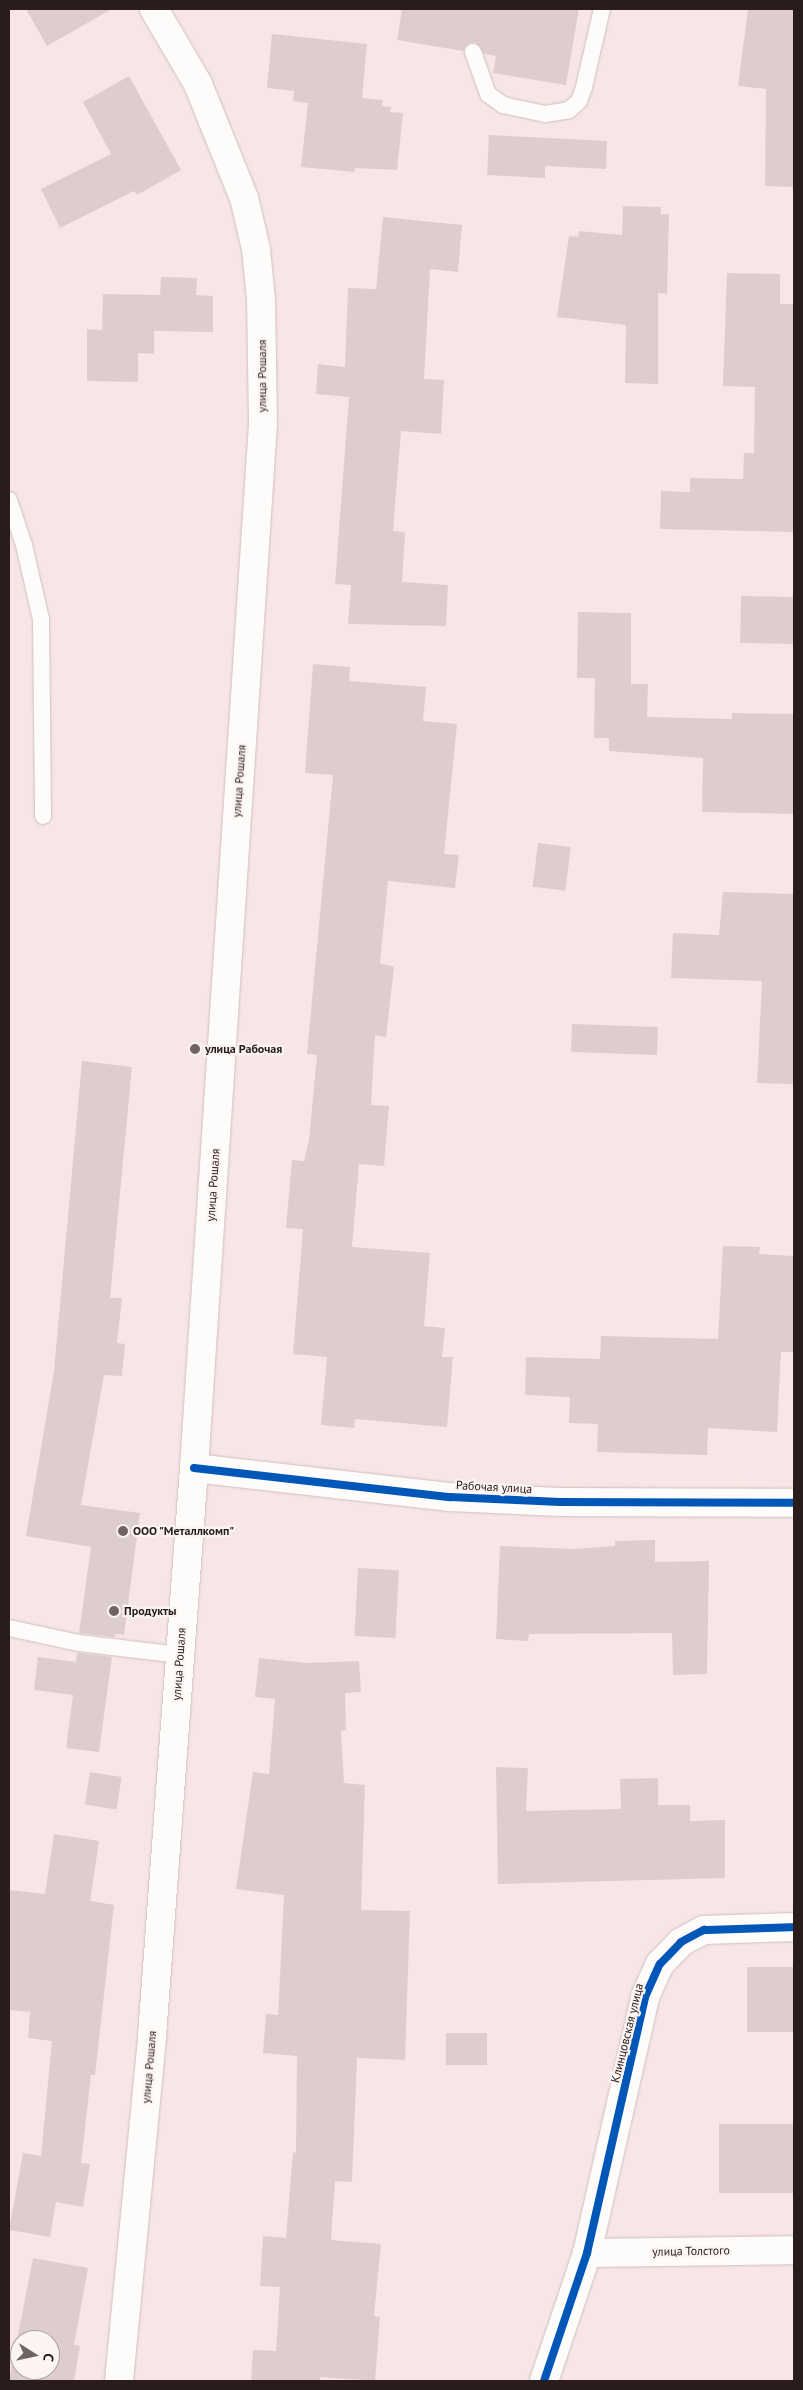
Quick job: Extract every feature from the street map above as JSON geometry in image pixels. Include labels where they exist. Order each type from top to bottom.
[{"type":"main road","name":"улица Рошаля","points":[[119,2381],[152,2036],[194,1468],[263,424],[262,346],[256,249],[244,198],[198,84],[154,9]]},
{"type":"main road","name":"Рабочая улица","points":[[194,1468],[450,1496],[560,1502],[794,1503]]},
{"type":"main road","name":"Клинцовская улица","points":[[544,2381],[587,2252],[645,1997],[660,1964],[681,1942],[704,1930],[794,1926]]},
{"type":"main road","name":"улица Толстого","points":[[587,2252],[794,2250]]},
{"type":"lane","points":[[472,52],[485,89],[503,105],[545,114],[569,110],[579,101],[584,87],[602,9]]},
{"type":"lane","points":[[9,500],[24,545],[41,619],[44,816]]},
{"type":"lane","points":[[9,1628],[80,1643],[179,1655]]},
{"type":"building","points":[[26,9],[112,9],[47,46]]},
{"type":"building","points":[[402,9],[579,9],[566,85],[493,73],[496,56],[484,54],[475,42],[469,43],[463,51],[397,40]]},
{"type":"building","points":[[748,9],[794,9],[794,187],[765,186],[766,89],[738,86]]},
{"type":"building","points":[[272,34],[367,44],[362,98],[383,100],[382,106],[391,107],[390,112],[403,113],[397,170],[355,168],[354,172],[301,167],[308,103],[293,101],[294,91],[267,88]]},
{"type":"building","points":[[129,76],[181,170],[137,195],[134,191],[60,228],[41,189],[111,154],[83,102]]},
{"type":"building","points":[[489,135],[607,141],[606,169],[545,166],[545,178],[487,175]]},
{"type":"building","points":[[623,206],[661,207],[661,214],[669,214],[667,294],[658,293],[658,384],[625,383],[626,325],[557,317],[569,236],[578,237],[579,231],[622,235]]},
{"type":"building","points":[[383,217],[462,225],[458,272],[430,269],[424,379],[444,380],[441,434],[401,431],[393,531],[405,532],[402,582],[448,585],[446,626],[348,624],[351,585],[335,584],[349,397],[316,394],[318,364],[345,367],[348,288],[376,289]]},
{"type":"building","points":[[727,273],[780,274],[780,304],[794,304],[794,532],[660,529],[661,491],[690,492],[690,478],[743,479],[744,453],[754,453],[755,387],[723,386]]},
{"type":"building","points":[[161,277],[197,278],[196,295],[213,296],[213,332],[154,331],[154,354],[138,353],[138,382],[87,381],[87,329],[102,330],[103,294],[160,295]]},
{"type":"building","points":[[741,596],[794,597],[793,644],[740,643]]},
{"type":"building","points":[[578,612],[631,613],[631,684],[648,684],[647,717],[732,719],[732,713],[794,714],[794,814],[702,812],[703,758],[609,751],[609,738],[594,738],[595,678],[577,678]]},
{"type":"building","points":[[313,664],[350,667],[349,681],[426,687],[423,721],[457,724],[444,854],[459,855],[455,888],[388,881],[380,963],[394,967],[386,1037],[375,1035],[371,1105],[389,1106],[384,1166],[359,1164],[352,1247],[430,1253],[424,1326],[445,1328],[442,1357],[453,1357],[447,1427],[355,1419],[354,1428],[321,1425],[327,1357],[293,1354],[303,1229],[286,1228],[292,1160],[304,1161],[309,1140],[317,1055],[307,1054],[333,775],[305,773]]},
{"type":"building","points":[[538,843],[571,847],[565,891],[533,887]]},
{"type":"building","points":[[723,892],[794,894],[794,1084],[757,1083],[762,981],[671,978],[673,933],[719,935]]},
{"type":"building","points":[[572,1024],[658,1027],[657,1055],[571,1052]]},
{"type":"building","points":[[82,1061],[132,1067],[110,1298],[122,1298],[117,1343],[125,1344],[122,1376],[104,1375],[81,1505],[140,1513],[124,1635],[115,1634],[115,1637],[79,1633],[91,1547],[26,1536],[54,1371]]},
{"type":"building","points":[[723,1246],[760,1247],[759,1254],[794,1256],[794,1352],[781,1352],[777,1432],[708,1428],[707,1455],[597,1452],[598,1424],[569,1423],[570,1397],[525,1395],[526,1357],[600,1359],[601,1336],[718,1339]]},
{"type":"building","points":[[655,1540],[655,1562],[709,1561],[707,1674],[673,1675],[672,1633],[529,1634],[528,1641],[496,1639],[500,1546],[575,1549],[615,1546],[615,1541]]},
{"type":"building","points":[[358,1568],[399,1570],[395,1638],[354,1636]]},
{"type":"building","points":[[77,1653],[112,1657],[99,1752],[66,1748],[73,1695],[34,1690],[38,1657],[76,1662]]},
{"type":"building","points":[[259,1658],[308,1663],[359,1661],[361,1692],[345,1693],[346,1730],[341,1731],[344,1783],[365,1785],[361,1910],[410,1911],[405,2060],[357,2058],[352,2182],[335,2181],[331,2240],[381,2244],[374,2316],[380,2317],[375,2381],[320,2377],[320,2381],[251,2381],[253,2350],[276,2351],[280,2287],[260,2286],[263,2236],[286,2238],[293,2152],[296,2153],[297,2056],[263,2053],[266,2014],[278,2015],[284,1895],[236,1889],[253,1772],[269,1774],[275,1699],[255,1697]]},
{"type":"building","points":[[496,1767],[528,1768],[526,1811],[621,1809],[620,1779],[658,1778],[658,1805],[690,1805],[690,1821],[725,1820],[725,1878],[498,1884]]},
{"type":"building","points":[[90,1772],[122,1777],[116,1810],[85,1805]]},
{"type":"building","points":[[54,1834],[99,1841],[90,1901],[114,1905],[95,2075],[91,2075],[81,2163],[90,2164],[83,2207],[56,2202],[50,2237],[9,2230],[23,2153],[41,2156],[52,2041],[28,2038],[30,2012],[9,2010],[9,1890],[45,1894]]},
{"type":"building","points":[[747,1967],[794,1967],[794,2032],[747,2032]]},
{"type":"building","points":[[446,2033],[487,2033],[487,2065],[446,2065]]},
{"type":"building","points":[[719,2124],[794,2124],[794,2193],[719,2193]]},
{"type":"building","points":[[33,2258],[88,2268],[74,2345],[80,2346],[74,2381],[9,2381],[10,2376],[10,2380],[60,2380],[60,2330],[19,2330]]},
{"type":"cycle path","points":[[194,1468],[450,1497],[560,1502],[794,1503]]},
{"type":"cycle path","points":[[544,2381],[587,2253],[645,1997],[660,1964],[681,1942],[704,1930],[794,1927]]},
{"type":"place","name":"улица Рабочая","points":[[195,1049]]},
{"type":"place","name":"ООО \"Металлкомп\"","points":[[123,1531]]},
{"type":"place","name":"Продукты","points":[[114,1611]]}]
